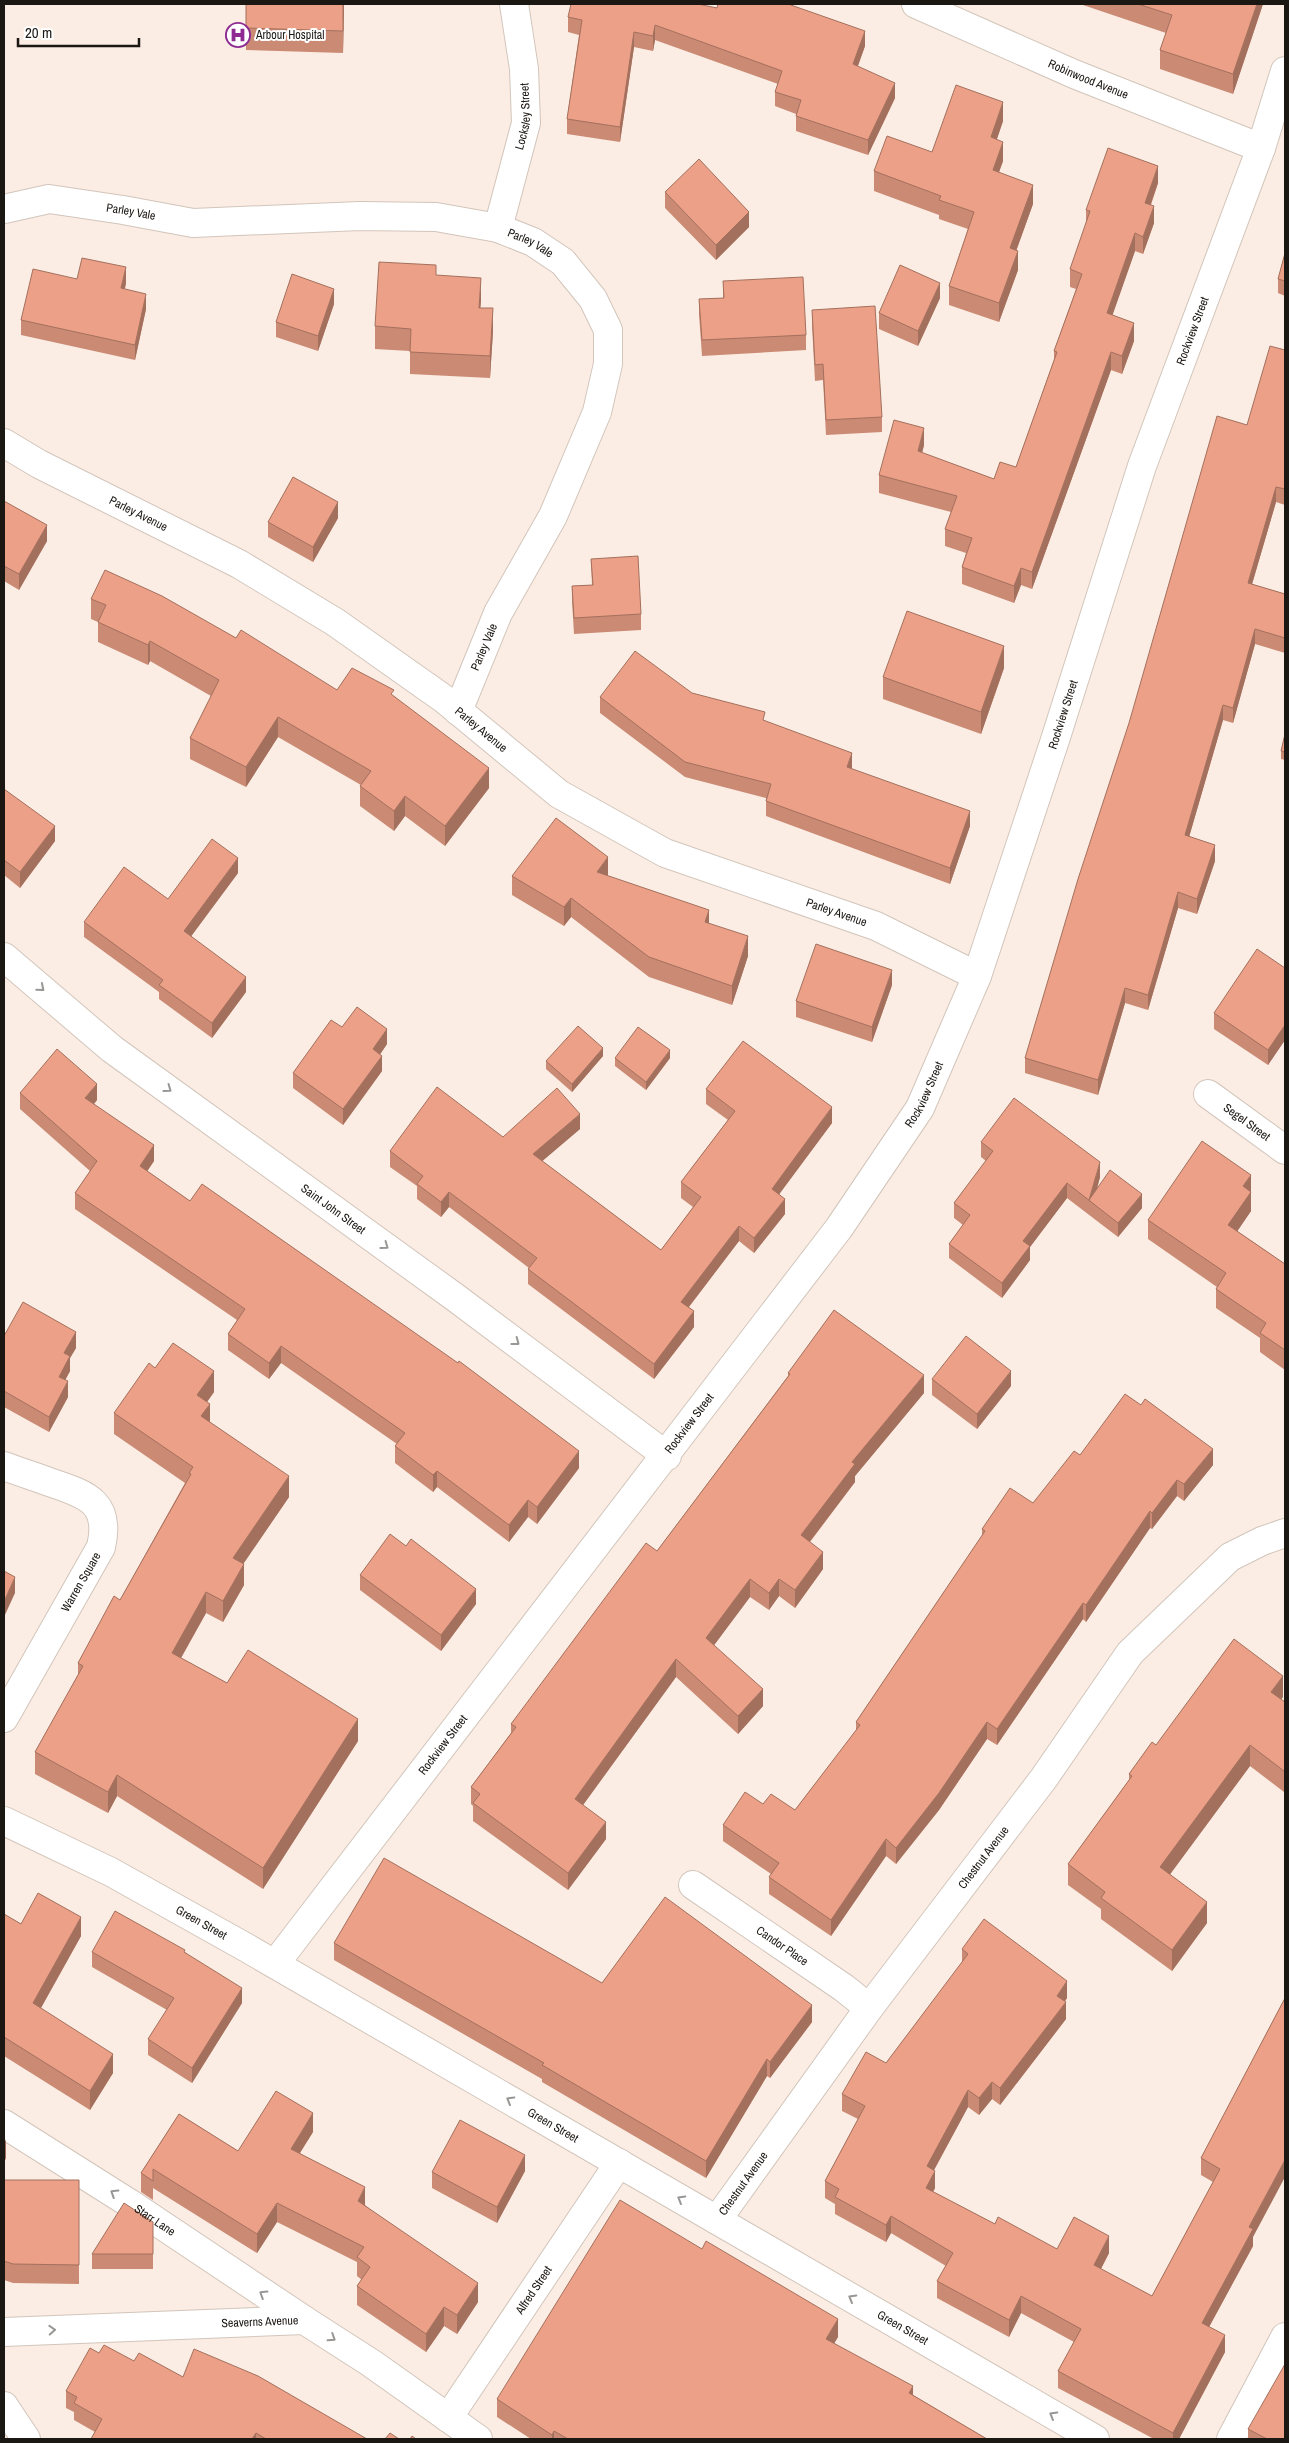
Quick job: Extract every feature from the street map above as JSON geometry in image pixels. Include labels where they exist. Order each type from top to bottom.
[{"type":"street","name":"Locksley Street","points":[[498,228],[526,123],[524,69],[514,4]]},
{"type":"street","name":"Robinwood Avenue","points":[[916,4],[1074,74],[1261,148]]},
{"type":"street","name":"Rockview Street","points":[[275,1964],[667,1456],[839,1228],[920,1108],[976,976],[1055,740],[1142,466],[1261,148],[1285,71]]},
{"type":"street","name":"Parley Vale","points":[[4,209],[49,199],[193,223],[360,216],[436,217],[498,228],[534,242],[563,262],[593,300],[608,330],[608,364],[597,412],[553,516],[498,613],[458,711]]},
{"type":"street","name":"Parley Avenue","points":[[4,443],[39,464],[239,564],[336,622],[458,711],[558,794],[665,853],[876,926],[976,976]]},
{"type":"street","name":"Saint John Street","points":[[4,956],[112,1049],[456,1298],[667,1456]]},
{"type":"street","name":"Segel Street","points":[[1208,1094],[1285,1150]]},
{"type":"street","name":"Warren Square","points":[[4,1466],[84,1493],[100,1511],[104,1532],[101,1547],[4,1718]]},
{"type":"street","name":"Chestnut Avenue","points":[[717,2220],[869,2008],[1044,1778],[1130,1653],[1230,1557],[1262,1541],[1285,1533]]},
{"type":"street","name":"Green Street","points":[[4,1821],[112,1872],[275,1964],[1095,2439]]},
{"type":"street","name":"Candor Place","points":[[693,1885],[844,1988],[869,2008]]},
{"type":"street","name":"Starr Lane","points":[[4,2124],[130,2203],[304,2320]]},
{"type":"street","name":"Alfred Street","points":[[448,2418],[619,2163]]},
{"type":"street","name":"Seaverns Avenue","points":[[4,2332],[304,2320],[371,2362],[478,2439]]},
{"type":"street","points":[[1231,2439],[1285,2336]]},
{"type":"street","points":[[4,2406],[26,2439]]},
{"type":"building","points":[[246,4],[343,4],[343,31],[246,28]]},
{"type":"building","points":[[571,4],[698,4],[717,8],[718,4],[788,4],[865,31],[853,64],[895,83],[868,140],[796,116],[801,100],[775,92],[782,71],[655,25],[653,36],[634,32],[620,127],[567,119],[582,20],[568,17]]},
{"type":"building","points":[[1138,4],[1257,4],[1233,74],[1160,50],[1172,15]]},
{"type":"building","points":[[956,85],[1003,102],[991,137],[1003,142],[993,170],[1033,185],[1010,248],[1018,251],[999,303],[949,286],[974,212],[939,200],[941,196],[874,171],[887,136],[932,152]]},
{"type":"building","points":[[1108,148],[1158,166],[1145,203],[1154,206],[1143,237],[1135,233],[1107,313],[1134,323],[1122,356],[1111,352],[1032,572],[1021,568],[1014,586],[962,567],[972,538],[945,529],[957,496],[879,475],[894,420],[924,428],[918,451],[994,479],[1000,462],[1016,467],[1057,352],[1054,351],[1082,274],[1070,269],[1090,211],[1086,210]]},
{"type":"building","points":[[699,159],[749,212],[716,245],[665,192]]},
{"type":"building","points":[[1285,253],[1285,281],[1278,279]]},
{"type":"building","points":[[82,258],[126,267],[121,288],[146,294],[135,345],[21,320],[33,269],[77,279]]},
{"type":"building","points":[[379,262],[436,265],[436,275],[481,278],[479,308],[493,308],[490,356],[410,352],[411,329],[375,326]]},
{"type":"building","points":[[900,265],[940,283],[918,331],[879,313]]},
{"type":"building","points":[[292,274],[334,289],[318,336],[276,322]]},
{"type":"building","points":[[803,277],[806,335],[702,340],[699,299],[724,298],[723,281]]},
{"type":"building","points":[[875,306],[882,417],[826,420],[823,364],[815,365],[812,310]]},
{"type":"building","points":[[1270,346],[1285,350],[1285,489],[1276,487],[1248,583],[1285,594],[1285,638],[1255,629],[1233,708],[1223,705],[1185,835],[1215,845],[1197,899],[1178,892],[1148,995],[1125,988],[1098,1080],[1025,1058],[1078,879],[1129,723],[1217,416],[1247,425]]},
{"type":"building","points":[[293,477],[338,502],[313,547],[268,522]]},
{"type":"building","points":[[4,501],[47,525],[19,574],[4,566]]},
{"type":"building","points":[[638,556],[641,614],[574,618],[572,586],[593,585],[591,559]]},
{"type":"building","points":[[105,570],[162,596],[236,638],[241,630],[337,690],[352,668],[394,690],[391,694],[489,768],[445,826],[405,796],[394,811],[360,786],[371,771],[278,717],[246,767],[190,738],[219,680],[150,641],[148,645],[98,622],[106,605],[91,599]]},
{"type":"building","points":[[907,611],[1004,646],[981,712],[883,677]]},
{"type":"building","points":[[635,651],[692,693],[765,712],[763,720],[852,753],[847,767],[970,811],[950,868],[766,801],[771,784],[685,762],[600,697]]},
{"type":"building","points":[[1285,734],[1285,752],[1281,751]]},
{"type":"building","points":[[4,789],[55,826],[20,872],[4,860]]},
{"type":"building","points":[[556,818],[608,857],[597,872],[709,910],[705,922],[748,936],[732,986],[649,957],[571,898],[564,907],[512,876]]},
{"type":"building","points":[[212,839],[238,858],[184,931],[246,977],[212,1023],[159,985],[163,980],[84,922],[124,867],[168,899]]},
{"type":"building","points":[[816,944],[892,970],[872,1027],[796,1001]]},
{"type":"building","points":[[1257,949],[1285,968],[1285,1025],[1268,1050],[1214,1013]]},
{"type":"building","points":[[357,1007],[387,1029],[373,1049],[382,1056],[343,1109],[293,1073],[331,1020],[342,1027]]},
{"type":"building","points":[[578,1026],[603,1048],[572,1084],[546,1061]]},
{"type":"building","points":[[638,1027],[670,1050],[646,1082],[615,1058]]},
{"type":"building","points":[[743,1041],[832,1107],[772,1189],[785,1199],[754,1238],[739,1226],[681,1302],[694,1311],[654,1364],[528,1269],[537,1258],[449,1192],[441,1202],[417,1184],[423,1176],[390,1151],[437,1087],[503,1137],[557,1088],[580,1114],[533,1154],[661,1250],[701,1197],[681,1182],[735,1111],[706,1089]]},
{"type":"building","points":[[57,1049],[97,1084],[85,1098],[154,1145],[140,1166],[190,1201],[202,1184],[458,1363],[459,1361],[579,1451],[537,1507],[528,1500],[509,1525],[437,1471],[433,1475],[395,1446],[405,1433],[281,1346],[269,1363],[228,1334],[245,1309],[75,1193],[97,1161],[20,1093]]},
{"type":"building","points":[[1014,1098],[1100,1162],[1089,1200],[1110,1170],[1142,1194],[1118,1223],[1067,1183],[1023,1241],[1030,1246],[1002,1283],[949,1244],[970,1215],[954,1203],[993,1151],[981,1142]]},
{"type":"building","points":[[1202,1141],[1251,1175],[1243,1186],[1251,1192],[1228,1225],[1285,1264],[1285,1350],[1260,1333],[1266,1323],[1216,1289],[1226,1273],[1148,1220]]},
{"type":"building","points":[[23,1302],[76,1332],[64,1353],[70,1356],[59,1377],[68,1381],[49,1417],[4,1391],[4,1336]]},
{"type":"building","points":[[834,1310],[924,1375],[852,1462],[855,1464],[801,1535],[823,1552],[795,1590],[779,1579],[769,1593],[750,1579],[706,1638],[763,1689],[738,1716],[676,1659],[575,1799],[606,1822],[568,1873],[473,1803],[480,1794],[471,1787],[516,1727],[511,1724],[646,1543],[657,1551],[790,1374],[788,1373]]},
{"type":"building","points":[[966,1336],[1011,1371],[977,1414],[932,1379]]},
{"type":"building","points":[[173,1343],[214,1371],[197,1395],[210,1404],[201,1416],[289,1476],[233,1558],[244,1564],[223,1601],[206,1592],[172,1653],[227,1683],[248,1650],[358,1719],[263,1868],[117,1775],[108,1792],[35,1752],[83,1666],[78,1663],[114,1596],[120,1600],[191,1474],[189,1473],[193,1467],[114,1413],[149,1363],[155,1368]]},
{"type":"building","points":[[1125,1394],[1141,1405],[1145,1399],[1213,1449],[1184,1484],[1177,1480],[1152,1513],[1150,1511],[1086,1605],[1083,1603],[997,1729],[987,1722],[939,1793],[896,1848],[886,1839],[831,1920],[769,1877],[779,1863],[723,1825],[745,1792],[763,1804],[771,1794],[795,1810],[860,1725],[856,1722],[985,1531],[982,1529],[1010,1488],[1033,1503],[1074,1451],[1080,1455]]},
{"type":"building","points":[[390,1534],[406,1546],[411,1539],[476,1589],[441,1635],[360,1575]]},
{"type":"building","points":[[4,1571],[15,1577],[4,1602]]},
{"type":"building","points":[[1234,1639],[1283,1676],[1271,1692],[1285,1702],[1285,1769],[1284,1771],[1250,1745],[1160,1867],[1207,1902],[1172,1950],[1101,1898],[1105,1892],[1068,1864],[1132,1776],[1129,1774],[1152,1742],[1156,1745]]},
{"type":"building","points":[[384,1858],[602,1983],[665,1897],[812,2005],[770,2062],[767,2059],[706,2161],[542,2065],[544,2063],[334,1943]]},
{"type":"building","points":[[38,1893],[81,1917],[33,2003],[113,2054],[90,2091],[4,2037],[4,1914],[21,1924]]},
{"type":"building","points":[[115,1911],[185,1950],[184,1952],[242,1988],[192,2068],[148,2039],[174,1998],[92,1952]]},
{"type":"building","points":[[984,1919],[1067,1981],[1057,1996],[1066,2002],[1000,2088],[992,2082],[979,2098],[968,2090],[927,2166],[935,2171],[926,2188],[995,2224],[998,2217],[1057,2249],[1074,2217],[1109,2236],[1094,2265],[1152,2296],[1220,2169],[1201,2158],[1285,1998],[1285,2160],[1249,2227],[1253,2229],[1202,2323],[1225,2335],[1173,2433],[1058,2371],[1081,2329],[1021,2296],[1009,2320],[937,2281],[953,2253],[891,2216],[886,2225],[835,2197],[839,2189],[825,2181],[865,2106],[842,2094],[866,2052],[886,2063],[968,1954],[962,1949]]},
{"type":"building","points":[[276,2091],[313,2113],[291,2149],[365,2187],[358,2201],[478,2283],[457,2315],[444,2307],[426,2334],[357,2286],[370,2267],[357,2257],[364,2247],[277,2203],[257,2234],[153,2169],[153,2181],[141,2173],[179,2114],[238,2151]]},
{"type":"building","points":[[460,2120],[525,2155],[497,2207],[432,2172]]},
{"type":"building","points":[[4,2180],[79,2180],[79,2265],[13,2264],[4,2261]]},
{"type":"building","points":[[620,2200],[702,2249],[706,2241],[838,2319],[826,2339],[913,2386],[909,2393],[987,2439],[568,2439],[554,2431],[552,2435],[497,2399]]},
{"type":"building","points":[[124,2203],[153,2222],[153,2254],[92,2254]]},
{"type":"building","points":[[104,2345],[134,2361],[139,2353],[183,2377],[194,2349],[258,2376],[367,2439],[266,2439],[256,2433],[252,2439],[91,2439],[102,2419],[74,2403],[77,2397],[66,2391],[90,2348],[99,2353]]},
{"type":"building","points":[[1285,2364],[1285,2439],[1267,2439],[1248,2429]]},
{"type":"building","points":[[390,2433],[399,2439],[385,2439]]},
{"type":"place","name":"Arbour Hospital","points":[[238,35]]}]
